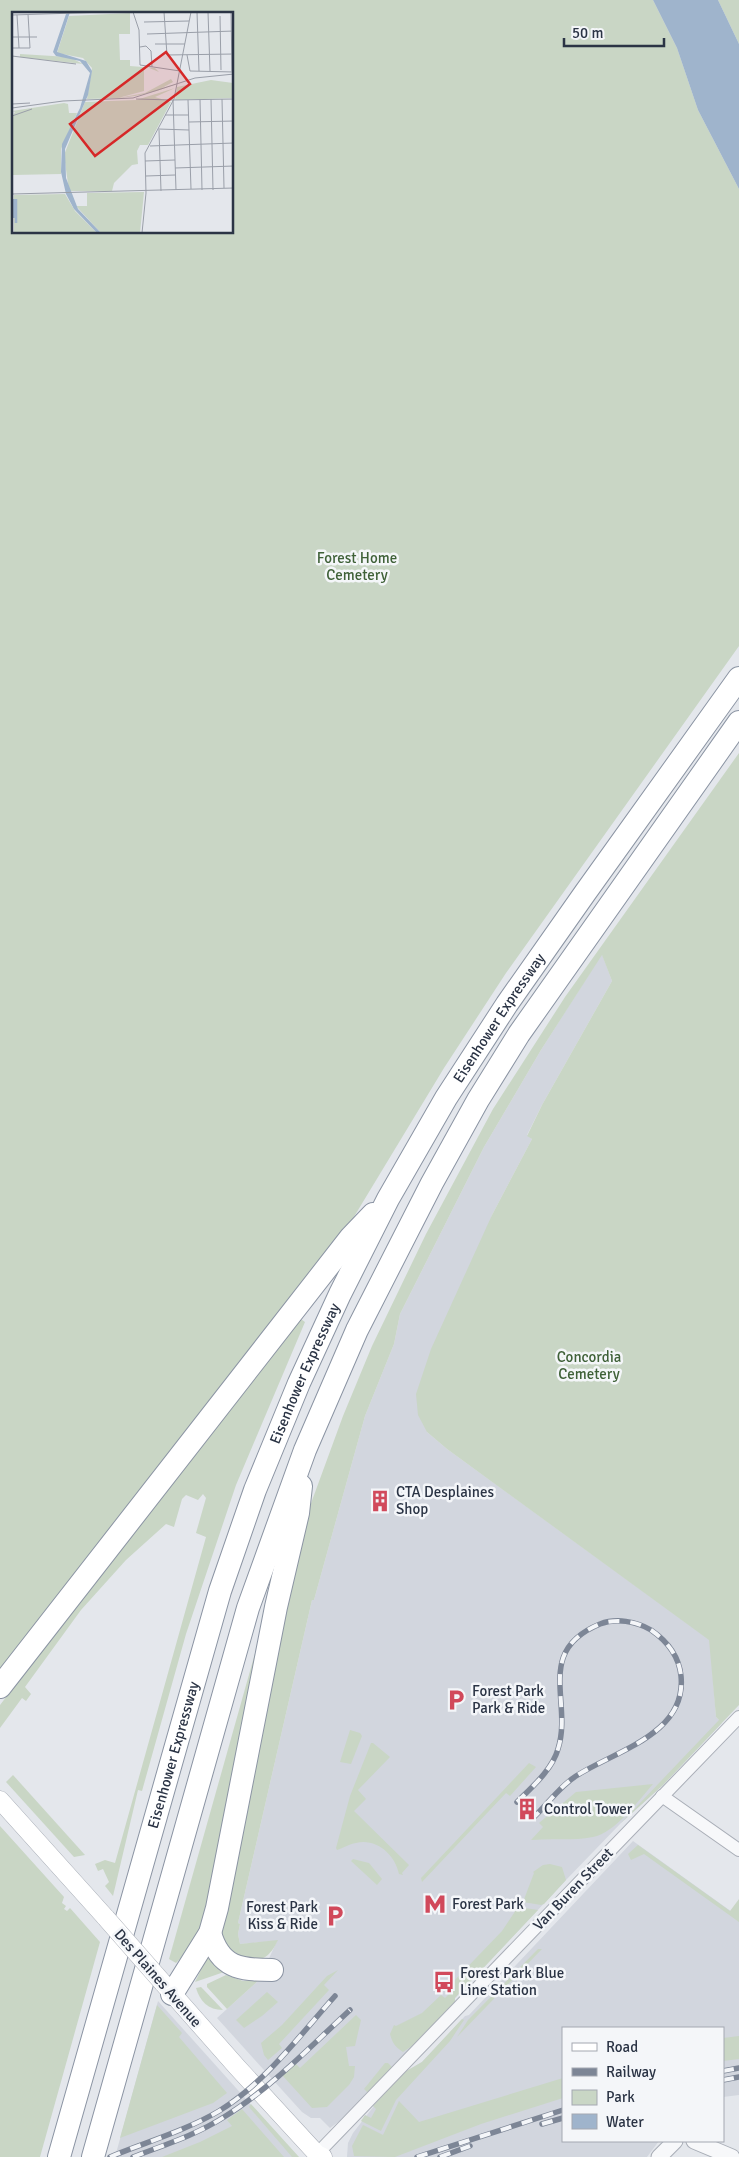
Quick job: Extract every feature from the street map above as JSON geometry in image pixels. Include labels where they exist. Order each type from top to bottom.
[{"type":"highway","name":"Eisenhower Expressway","points":[[59,2157],[220,1591],[255,1490],[299,1383],[340,1294],[388,1199],[446,1098],[507,1004],[590,885],[739,678]]},
{"type":"highway","name":"Eisenhower Expressway","points":[[93,2157],[248,1608],[305,1450],[354,1338],[384,1274],[432,1183],[478,1100],[519,1034],[739,722]]},
{"type":"highway","points":[[0,1687],[351,1236],[388,1199]]},
{"type":"highway","points":[[168,1988],[210,1933],[217,1908],[276,1607],[298,1513],[305,1450]]},
{"type":"highway","points":[[210,1933],[213,1944],[232,1965],[253,1970],[272,1970]]},
{"type":"main road","name":"Des Plaines Avenue","points":[[0,1800],[237,2068],[319,2156]]},
{"type":"street","name":"Van Buren Street","points":[[319,2156],[408,2060],[739,1717]]},
{"type":"street","points":[[662,1796],[739,1850]]},
{"type":"street","points":[[658,2157],[674,2142]]},
{"type":"street","points":[[696,2142],[732,2157]]},
{"type":"shaded area","points":[[602,954],[612,981],[542,1105],[527,1135],[532,1139],[492,1215],[427,1432],[447,1449],[710,1640],[716,1717],[722,1723],[663,1785],[621,1823],[566,1880],[455,1998],[455,2004],[345,2117],[330,2128],[320,2118],[311,2118],[302,2112],[217,2018],[259,1980],[277,1941],[240,1944],[238,1934],[240,1924],[238,1923],[312,1600],[314,1600],[365,1416],[394,1344],[400,1314],[484,1147],[541,1050]]},
{"type":"shaded area","points":[[633,1841],[739,1917],[739,2095],[724,2097],[724,2027],[562,2027],[562,2142],[658,2142],[647,2157],[347,2157],[348,2143],[353,2133],[384,2093],[403,2073],[422,2062],[465,2016],[469,2015]]},
{"type":"shaded area","points":[[158,2001],[298,2157],[115,2157]]},
{"type":"green space","name":"Forest Home Cemetery","points":[[0,0],[653,0],[677,48],[698,110],[739,189],[739,646],[506,973],[444,1068],[349,1225],[0,1672]]},
{"type":"green space","points":[[718,0],[739,0],[739,44]]},
{"type":"green space","name":"Concordia Cemetery","points":[[739,753],[739,1705],[663,1785],[621,1823],[719,1720],[716,1717],[709,1640],[447,1449],[427,1432],[418,1415],[416,1394],[431,1349],[492,1215],[532,1139],[527,1136],[542,1105],[612,981],[602,955],[541,1050],[484,1147],[400,1314],[394,1344],[365,1416],[314,1600],[312,1600],[238,1923],[240,1924],[238,1934],[240,1944],[278,1940],[270,1953],[262,1959],[237,1959],[220,1937],[306,1517],[343,1416],[372,1346],[426,1234],[493,1109],[565,997]]},
{"type":"green space","points":[[298,1317],[305,1322],[236,1485],[186,1634],[142,1791],[138,1790],[113,1896],[105,1886],[109,1882],[103,1869],[98,1871],[95,1864],[105,1860],[115,1863],[206,1537],[196,1533],[206,1498],[203,1494],[198,1500],[186,1495],[182,1499],[174,1527],[166,1524],[126,1560],[81,1610],[25,1687],[31,1694],[26,1701],[22,1698],[0,1728],[0,1705]]},
{"type":"green space","points":[[268,1607],[207,1909],[195,1938],[176,1963],[169,1959]]},
{"type":"green space","points":[[350,1730],[360,1733],[362,1736],[351,1764],[340,1762]]},
{"type":"green space","points":[[371,1743],[390,1757],[358,1790],[366,1799],[354,1811],[409,1865],[402,1873],[403,1875],[399,1874],[394,1860],[384,1850],[371,1843],[351,1844],[337,1850],[336,1848],[350,1796]]},
{"type":"green space","points":[[529,1763],[536,1767],[510,1796],[506,1793],[422,1882],[421,1878]]},
{"type":"green space","points":[[13,1775],[85,1855],[74,1857],[6,1782]]},
{"type":"green space","points":[[653,1784],[618,1823],[601,1834],[578,1839],[531,1840],[543,1827],[539,1823],[576,1792]]},
{"type":"green space","points":[[0,1826],[64,1897],[62,1903],[66,1906],[64,1909],[67,1911],[70,1908],[100,1942],[40,2157],[0,2157]]},
{"type":"green space","points":[[638,1845],[730,1911],[739,1899],[739,1922],[644,1854],[631,1860],[628,1854]]},
{"type":"green space","points":[[353,1859],[369,1863],[382,1879],[377,1885],[351,1861]]},
{"type":"green space","points":[[550,1864],[562,1867],[566,1880],[544,1904],[523,1902],[533,1872],[543,1865]]},
{"type":"green space","points":[[518,1907],[538,1910],[455,1998],[455,2004],[415,2044],[403,2052],[398,2048],[390,2034],[394,2025],[396,2026],[422,2013],[441,1995],[445,1998],[455,1988],[451,1984],[502,1931]]},
{"type":"green space","points":[[538,1949],[542,1949],[457,2037],[468,2020]]},
{"type":"green space","points":[[209,1953],[227,1971],[195,1982]]},
{"type":"green space","points":[[338,1970],[324,1985],[329,1990],[279,2044],[282,2048],[268,2060],[264,2055],[261,2043],[282,2025],[327,1976]]},
{"type":"green space","points":[[226,1975],[243,1981],[259,1980],[227,2009],[207,1987],[207,1984]]},
{"type":"green space","points":[[201,1987],[223,2010],[218,2010],[205,2004],[196,1988]]},
{"type":"green space","points":[[267,1992],[278,2002],[244,2028],[236,2020]]},
{"type":"green space","points":[[157,2005],[182,2033],[179,2037],[227,2093],[213,2103],[120,2138]]},
{"type":"green space","points":[[356,2015],[361,2020],[355,2046],[346,2047],[349,2066],[355,2066],[354,2077],[349,2085],[327,2107],[312,2108],[282,2075],[295,2063],[300,2068]]},
{"type":"green space","points":[[462,2019],[464,2020],[450,2041],[396,2100],[381,2131],[361,2121],[365,2115],[371,2118],[376,2109],[373,2106],[403,2073],[422,2062]]},
{"type":"green space","points":[[739,2036],[739,2059],[724,2061],[724,2038]]},
{"type":"green space","points":[[385,2063],[392,2067],[368,2093],[364,2089]]},
{"type":"green space","points":[[562,2078],[562,2098],[481,2124],[395,2157],[354,2156],[352,2146],[363,2125],[383,2135],[399,2101],[419,2122]]},
{"type":"green space","points":[[251,2104],[299,2157],[292,2157],[249,2107]]},
{"type":"green space","points":[[242,2109],[284,2157],[162,2157],[200,2142],[232,2126],[227,2120]]},
{"type":"water","points":[[653,0],[718,0],[739,44],[739,189],[698,110],[677,48]]},
{"type":"railway","points":[[517,1802],[546,1771],[558,1749],[562,1713],[560,1679],[562,1663],[568,1648],[580,1635],[606,1622],[626,1621],[639,1624],[657,1634],[675,1656],[680,1669],[680,1696],[673,1713],[661,1727],[645,1738],[570,1780],[533,1818]]},
{"type":"railway","points":[[110,2157],[193,2125],[236,2099],[281,2058],[335,1996]]},
{"type":"railway","points":[[133,2157],[202,2129],[241,2106],[290,2066],[350,2010]]},
{"type":"railway","points":[[724,2071],[739,2068]]},
{"type":"railway","points":[[724,2080],[739,2077]]},
{"type":"railway","points":[[417,2157],[562,2110]]},
{"type":"railway","points":[[542,2124],[562,2118]]},
{"type":"railway","points":[[440,2157],[470,2146]]},
{"type":"place","name":"CTA Desplaines Shop","points":[[380,1501]]},
{"type":"place","name":"Forest Park Park & Ride","points":[[456,1700]]},
{"type":"place","name":"Control Tower","points":[[527,1809]]},
{"type":"place","name":"Forest Park","points":[[435,1904]]},
{"type":"place","name":"Forest Park Kiss & Ride","points":[[335,1916]]},
{"type":"place","name":"Forest Park Blue Line Station","points":[[444,1982]]}]
